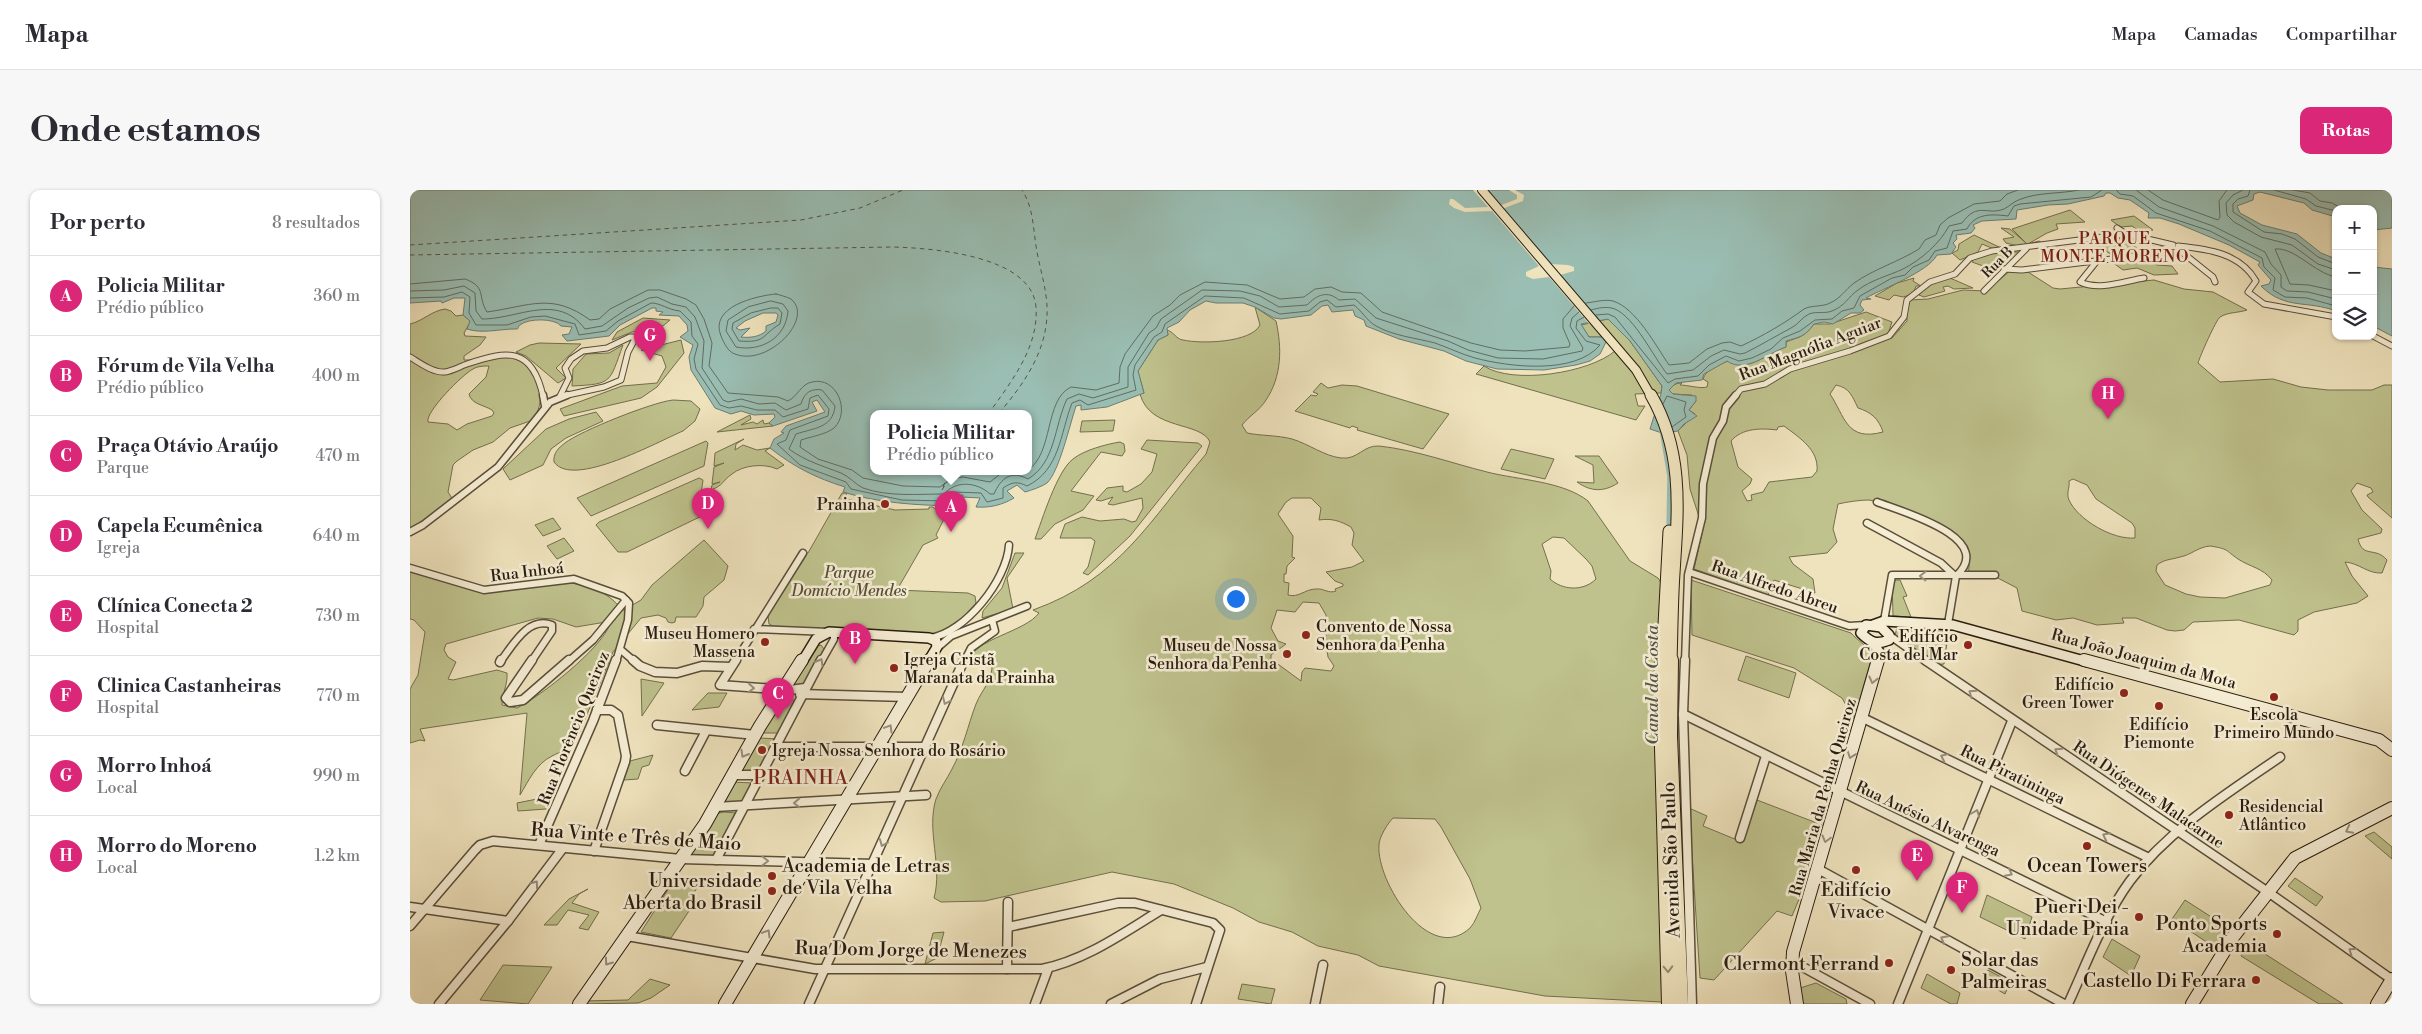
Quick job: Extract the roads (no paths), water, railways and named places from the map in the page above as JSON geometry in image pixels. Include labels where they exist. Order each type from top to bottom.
[{"type":"main road","points":[[1476,190],[1620,356],[1648,401],[1664,443],[1670,470],[1671,499],[1664,608],[1661,711],[1669,1004]]},
{"type":"main road","points":[[1482,190],[1636,370],[1659,409],[1674,452],[1679,500],[1672,609],[1670,736],[1681,1004]]},
{"type":"street","points":[[2117,228],[2126,234],[2178,248],[2208,250],[2244,265],[2256,281],[2248,292],[2262,303],[2332,316]]},
{"type":"street","name":"Rua Magnólia Aguiar","points":[[1683,714],[1689,572],[1702,518],[1703,484],[1713,438],[1723,421],[1726,407],[1737,392],[1745,388],[1765,384],[1790,369],[1850,351],[1889,336],[1904,317],[1908,300],[1927,284],[1955,274],[1964,261],[1972,256],[1992,251],[2126,234]]},
{"type":"street","points":[[2004,270],[2022,270],[2097,261],[2152,253],[2171,246]]},
{"type":"street","name":"Rua B","points":[[1984,291],[2026,248]]},
{"type":"street","points":[[2178,248],[2213,278],[2215,282]]},
{"type":"street","points":[[2097,261],[2080,282],[2084,285],[2092,286],[2144,278]]},
{"type":"street","points":[[410,532],[423,525],[498,467],[545,406],[560,396],[610,385],[621,380],[628,352],[636,337],[629,336],[612,347],[591,348],[580,352],[566,366],[569,378],[560,396]]},
{"type":"street","points":[[2377,338],[2392,346]]},
{"type":"street","points":[[410,357],[432,370],[445,372],[496,354],[520,357],[526,361],[539,379],[545,406]]},
{"type":"street","points":[[1877,502],[1946,531],[1964,547],[1967,560],[1964,570],[1956,576],[1948,624]]},
{"type":"street","points":[[1867,524],[1940,563],[1956,576]]},
{"type":"street","points":[[754,629],[826,637],[831,635],[929,638],[950,632],[964,622],[996,582],[1009,551],[1009,545]]},
{"type":"street","points":[[803,552],[720,685],[780,694],[804,691],[907,697]]},
{"type":"street","name":"Rua Inhoá","points":[[410,568],[484,590],[574,579],[598,586],[626,600]]},
{"type":"street","name":"Rua Alfredo Abreu","points":[[1689,572],[1851,626],[1869,625]]},
{"type":"street","points":[[1884,621],[1890,578],[1896,575],[1995,576]]},
{"type":"street","points":[[500,662],[527,629],[541,622],[552,625],[552,631],[506,698],[510,702],[523,700],[593,640],[626,600],[630,608],[620,650],[640,666],[655,672],[677,673],[702,666],[730,667]]},
{"type":"street","points":[[964,622],[964,628],[989,621],[1027,606]]},
{"type":"street","points":[[973,624],[975,610]]},
{"type":"street","points":[[809,1004],[970,649],[995,632],[989,621]]},
{"type":"street","points":[[1884,621],[1898,622],[1890,628],[1887,642],[1874,644],[1862,636],[1861,630],[1869,625],[1884,621]]},
{"type":"street","name":"Rua João Joaquim da Mota","points":[[1898,622],[1948,624],[2379,740]]},
{"type":"street","points":[[725,1004],[936,649],[948,638],[973,624]]},
{"type":"street","points":[[1869,625],[1881,627],[1889,635]]},
{"type":"street","name":"Rua Alfredo Abreu","points":[[1851,626],[1862,636]]},
{"type":"street","points":[[578,1004],[716,807],[732,775],[814,635]]},
{"type":"street","points":[[716,860],[776,747],[831,635]]},
{"type":"street","name":"Rua Diógenes Malacarne","points":[[1889,635],[2012,721],[2181,832],[2392,979]]},
{"type":"street","points":[[929,638],[937,643],[936,649]]},
{"type":"street","name":"Rua Maria da Penha Queiroz","points":[[1792,961],[1879,657],[1879,652],[1874,644]]},
{"type":"street","name":"Rua Florêncio Queiroz","points":[[539,845],[597,710],[620,650]]},
{"type":"street","points":[[594,851],[626,756],[618,715],[611,710],[597,710]]},
{"type":"street","name":"Rua Anésio Alvarenga","points":[[1683,714],[1839,792],[1962,849],[2107,922]]},
{"type":"street","name":"Avenida São Paulo","points":[[1683,714],[1692,1004]]},
{"type":"street","name":"Rua Piratininga","points":[[1863,718],[2149,858]]},
{"type":"street","points":[[1898,1004],[1991,779],[2012,721]]},
{"type":"street","points":[[657,725],[755,735]]},
{"type":"street","points":[[685,771],[706,731]]},
{"type":"street","points":[[2379,740],[2392,740]]},
{"type":"street","points":[[2379,740],[2392,750]]},
{"type":"street","points":[[776,747],[924,747]]},
{"type":"street","points":[[1740,838],[1766,756]]},
{"type":"street","points":[[2068,1004],[2107,922],[2129,883],[2149,858],[2223,796],[2280,757]]},
{"type":"street","points":[[732,775],[760,775]]},
{"type":"street","points":[[716,807],[901,798],[926,795]]},
{"type":"street","points":[[2192,1004],[2230,941],[2295,858],[2392,808]]},
{"type":"street","name":"Rua Vinte e Três de Maio","points":[[425,909],[475,850],[486,842],[539,845],[680,859],[874,864]]},
{"type":"street","points":[[439,1004],[508,921],[564,848]]},
{"type":"street","points":[[1818,869],[2064,1004]]},
{"type":"street","points":[[1007,969],[1008,902]]},
{"type":"street","points":[[1008,927],[1118,903],[1135,903],[1216,924],[1220,930],[1219,939],[1207,967],[1196,1004]]},
{"type":"street","points":[[410,907],[508,921]]},
{"type":"street","points":[[410,926],[425,909]]},
{"type":"street","points":[[1034,1004],[1048,969],[1096,948],[1161,910]]},
{"type":"street","name":"Rua Dom Jorge de Menezes","points":[[627,936],[751,959],[825,969],[1048,969]]},
{"type":"street","points":[[1792,961],[1796,1004]]},
{"type":"street","points":[[1792,961],[1870,1004]]},
{"type":"street","points":[[1315,1004],[1323,965]]},
{"type":"street","points":[[1112,1004],[1160,979],[1207,967]]},
{"type":"street","points":[[2377,1004],[2392,979]]},
{"type":"street","points":[[1438,1004],[1440,987]]},
{"type":"water","points":[[410,190],[2392,190],[2392,228],[2377,230],[2377,205],[2332,205],[2332,216],[2312,210],[2304,203],[2260,192],[2254,194],[2253,200],[2237,206],[2240,213],[2262,225],[2297,234],[2321,253],[2332,257],[2332,310],[2280,299],[2261,286],[2269,284],[2271,280],[2258,265],[2260,262],[2229,245],[2179,224],[2160,218],[2148,218],[2149,213],[2130,200],[2118,198],[2110,193],[2068,204],[2017,210],[2016,219],[1982,221],[1973,225],[1975,228],[1971,233],[1956,235],[1957,239],[1953,243],[1956,247],[1951,254],[1937,255],[1925,267],[1905,279],[1866,298],[1871,299],[1862,300],[1860,305],[1864,310],[1860,313],[1851,313],[1833,324],[1824,322],[1814,324],[1805,334],[1786,341],[1786,347],[1757,361],[1742,365],[1727,361],[1704,374],[1702,380],[1676,383],[1669,390],[1673,394],[1696,396],[1696,401],[1689,410],[1697,416],[1684,424],[1678,431],[1662,433],[1650,429],[1662,386],[1630,341],[1608,319],[1581,324],[1589,337],[1603,337],[1606,342],[1600,354],[1590,361],[1544,370],[1497,369],[1466,361],[1444,351],[1399,339],[1366,326],[1364,320],[1355,316],[1353,310],[1332,312],[1328,305],[1322,306],[1311,315],[1281,319],[1274,318],[1255,307],[1243,303],[1206,301],[1190,310],[1179,322],[1167,328],[1168,335],[1158,340],[1138,371],[1144,393],[1107,407],[1081,410],[1081,405],[1076,406],[1060,459],[1047,483],[1025,492],[1017,485],[1007,491],[1014,498],[986,507],[976,507],[980,498],[962,497],[963,495],[957,496],[952,506],[897,503],[856,496],[843,492],[845,487],[815,476],[788,461],[770,448],[774,439],[784,433],[781,432],[786,426],[825,412],[817,400],[812,402],[817,411],[773,426],[769,423],[775,417],[774,414],[754,415],[741,411],[731,414],[715,408],[691,370],[689,357],[693,345],[680,337],[688,331],[687,325],[679,316],[659,315],[663,312],[652,308],[620,325],[609,336],[567,341],[562,335],[569,334],[572,327],[561,326],[548,320],[529,321],[520,325],[518,329],[485,331],[467,329],[470,321],[463,315],[465,298],[454,298],[442,303],[441,301],[410,303]],"holes":[[[763,313],[776,313],[778,315],[776,322],[766,326],[766,331],[760,335],[741,337],[750,328],[740,330],[736,328],[745,321]]]},
{"type":"water","points":[[2377,267],[2392,269],[2392,336],[2377,328]]},
{"type":"waterway","name":"Canal da Costa","points":[[1662,429],[1670,476],[1669,533]]},
{"type":"place","name":"Morro Inhoá","points":[[650,361]]},
{"type":"place","name":"Morro do Moreno","points":[[2108,419]]},
{"type":"place","name":"Prainha","points":[[885,504]]},
{"type":"place","name":"Capela Ecumênica","points":[[708,529]]},
{"type":"place","name":"Policia Militar","points":[[951,532]]},
{"type":"place","name":"Convento de Nossa Senhora da Penha","points":[[1306,635]]},
{"type":"place","name":"Museu Homero Massena","points":[[765,642]]},
{"type":"place","name":"Edifício Costa del Mar","points":[[1968,645]]},
{"type":"place","name":"Museu de Nossa Senhora da Penha","points":[[1287,654]]},
{"type":"place","name":"Fórum de Vila Velha","points":[[855,664]]},
{"type":"place","name":"Igreja Cristã Maranata da Prainha","points":[[894,668]]},
{"type":"place","name":"Edifício Green Tower","points":[[2124,693]]},
{"type":"place","name":"Escola Primeiro Mundo","points":[[2274,697]]},
{"type":"place","name":"Edifício Piemonte","points":[[2159,706]]},
{"type":"place","name":"Praça Otávio Araújo","points":[[778,719]]},
{"type":"place","name":"Igreja Nossa Senhora do Rosário","points":[[762,750]]},
{"type":"place","name":"Residencial Atlântico","points":[[2229,815]]},
{"type":"place","name":"Ocean Towers","points":[[2087,846]]},
{"type":"place","name":"Edifício Vivace","points":[[1856,870]]},
{"type":"place","name":"Academia de Letras de Vila Velha","points":[[772,876]]},
{"type":"place","name":"Clínica Conecta 2","points":[[1917,881]]},
{"type":"place","name":"Universidade Aberta do Brasil","points":[[772,891]]},
{"type":"place","name":"Clinica Castanheiras","points":[[1962,913]]},
{"type":"place","name":"Pueri Dei - Unidade Praia","points":[[2139,917]]},
{"type":"place","name":"Ponto Sports Academia","points":[[2277,934]]},
{"type":"place","name":"Clermont Ferrand","points":[[1889,963]]},
{"type":"place","name":"Solar das Palmeiras","points":[[1951,970]]},
{"type":"place","name":"Castello Di Ferrara","points":[[2256,980]]},
{"type":"district","name":"PARQUE MONTE MORENO","points":[[2115,247]]},
{"type":"district","name":"PRAINHA","points":[[801,777]]},
{"type":"park label","name":"Parque Domício Mendes","points":[[849,581]]}]
